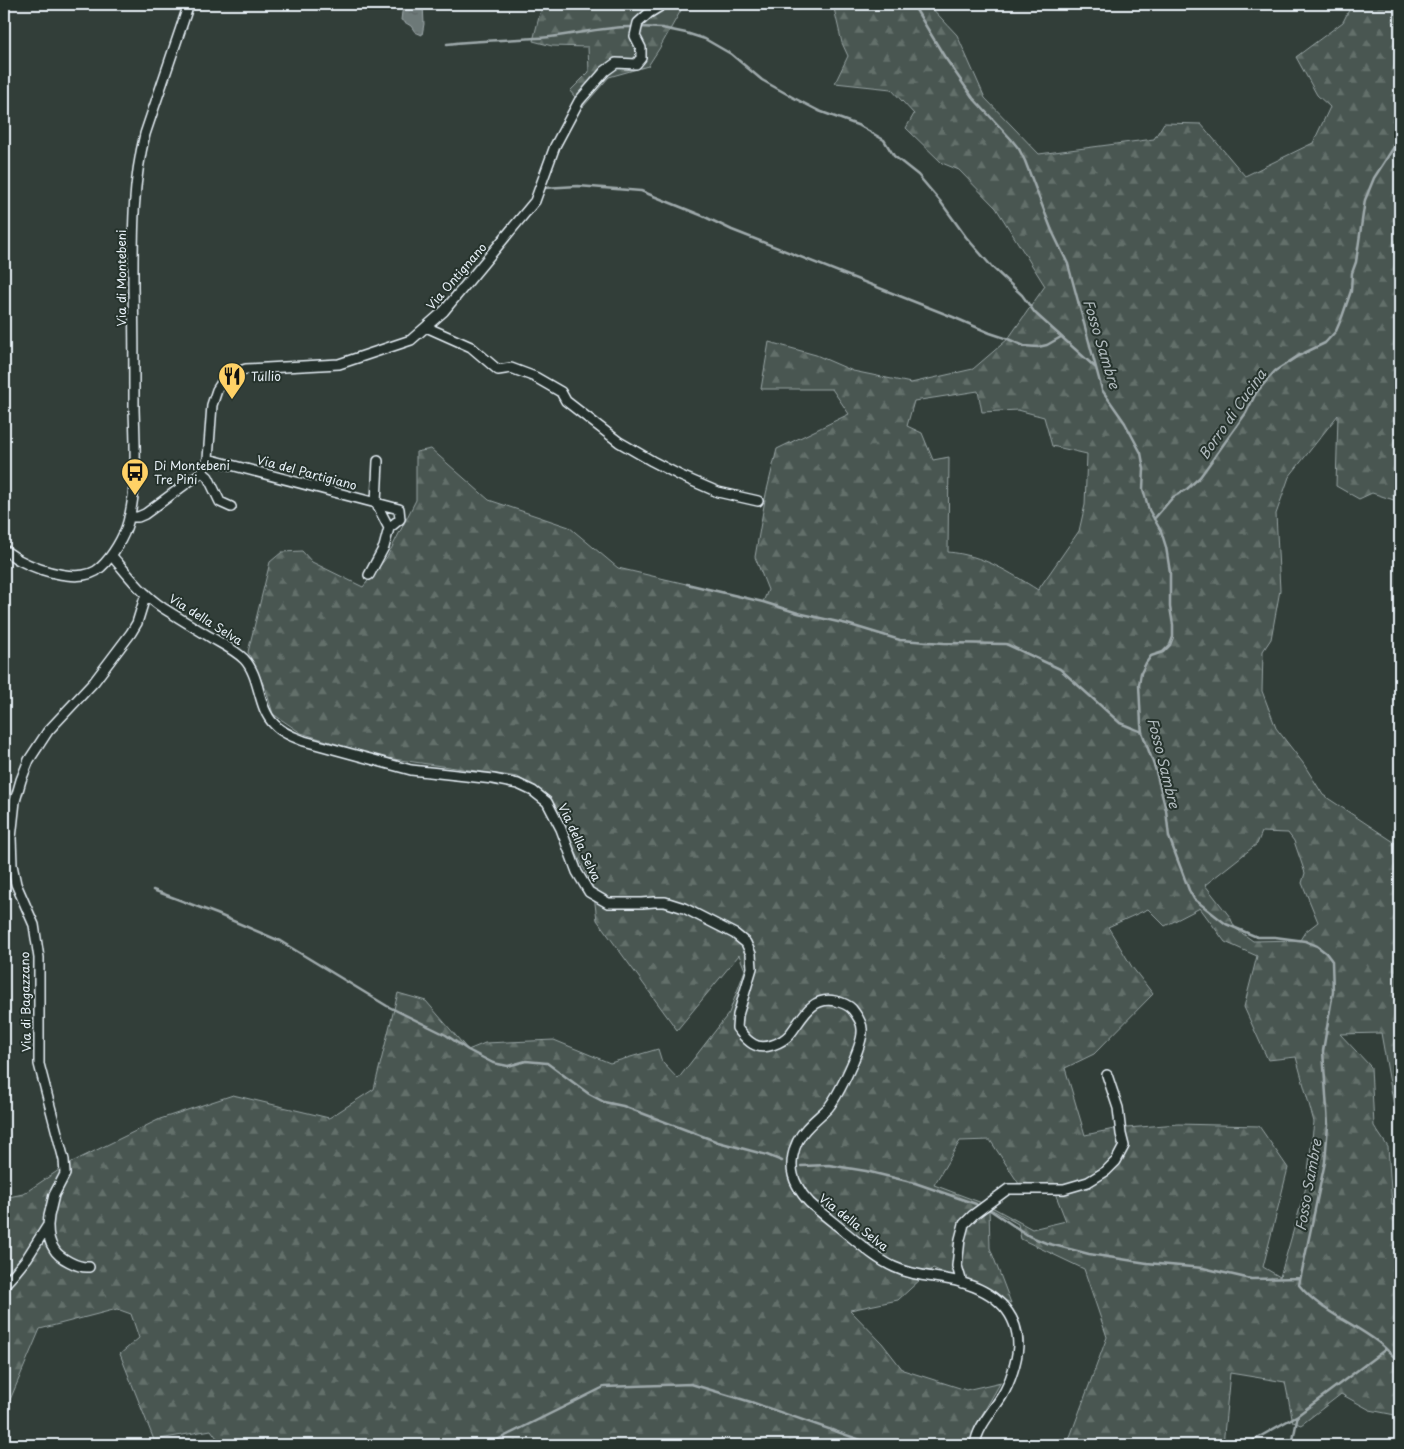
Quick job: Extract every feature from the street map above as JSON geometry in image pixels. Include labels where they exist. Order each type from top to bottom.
[{"type":"street","name":"Via di Montebeni","points":[[112,556],[127,526],[133,490],[134,193],[145,134],[189,4]]},
{"type":"street","name":"Via Ontignano","points":[[129,517],[134,518],[145,514],[202,472],[208,459],[212,405],[226,376],[246,369],[339,364],[411,340],[444,311],[535,201],[555,146],[579,101],[605,71],[616,62],[636,64],[641,58],[641,48],[635,36],[638,23],[649,13],[664,4]]},
{"type":"street","points":[[426,327],[472,346],[498,370],[511,368],[535,377],[561,392],[566,401],[619,442],[681,476],[718,492],[758,502]]},
{"type":"street","name":"Via del Partigiano","points":[[208,459],[399,509],[400,519],[389,528]]},
{"type":"street","points":[[369,575],[384,547],[389,528],[376,503],[378,461]]},
{"type":"street","points":[[202,472],[208,477],[220,502],[231,507]]},
{"type":"street","points":[[4,550],[19,560],[38,567],[61,574],[78,576],[91,574],[100,569],[112,556]]},
{"type":"street","name":"Via della Selva","points":[[112,556],[133,582],[162,607],[245,660],[258,684],[269,718],[274,725],[288,734],[304,741],[411,770],[493,779],[518,784],[533,791],[546,802],[561,829],[577,872],[589,892],[608,903],[665,902],[684,908],[735,934],[746,944],[752,954],[752,968],[738,1015],[737,1028],[755,1046],[764,1047],[776,1044],[782,1040],[789,1035],[805,1011],[814,1005],[827,1000],[838,1001],[851,1008],[860,1020],[862,1040],[839,1091],[829,1107],[806,1129],[797,1142],[792,1158],[792,1170],[796,1183],[808,1202],[871,1253],[892,1266],[907,1272],[972,1286],[998,1300],[1010,1313],[1016,1328],[1018,1347],[1012,1376],[1004,1394],[977,1436],[975,1445]]},
{"type":"street","name":"Via di Bagazzano","points":[[4,1285],[27,1258],[48,1225],[54,1196],[65,1174],[64,1160],[38,1064],[39,958],[34,924],[16,884],[12,865],[12,838],[20,780],[29,760],[48,731],[94,682],[131,633],[137,623],[146,594]]},
{"type":"street","points":[[962,1283],[957,1266],[960,1239],[964,1224],[973,1215],[1008,1189],[1064,1189],[1088,1182],[1106,1171],[1116,1161],[1124,1146],[1118,1108],[1107,1075]]},
{"type":"street","points":[[48,1225],[48,1236],[54,1250],[82,1268],[89,1267]]},
{"type":"green space","points":[[546,4],[687,4],[684,5],[648,66],[609,77],[583,107],[570,91],[589,72],[588,47],[552,46],[533,41],[540,13]]},
{"type":"green space","points":[[833,4],[928,4],[957,35],[985,98],[1039,154],[1154,139],[1164,123],[1201,124],[1245,176],[1313,143],[1330,107],[1317,95],[1296,57],[1343,22],[1352,4],[1400,4],[1400,502],[1372,493],[1359,499],[1336,486],[1338,415],[1289,477],[1276,514],[1280,590],[1271,639],[1263,651],[1262,691],[1276,728],[1303,763],[1323,795],[1400,846],[1400,1128],[1398,1128],[1381,1033],[1340,1034],[1371,1067],[1374,1126],[1388,1147],[1392,1205],[1400,1205],[1400,1416],[1370,1410],[1341,1394],[1301,1425],[1293,1422],[1285,1382],[1230,1373],[1223,1445],[1067,1445],[1107,1337],[1084,1269],[1021,1239],[1018,1224],[989,1208],[990,1248],[1011,1303],[933,1268],[898,1300],[850,1310],[882,1343],[903,1370],[966,1390],[1001,1382],[975,1427],[970,1445],[222,1445],[211,1430],[154,1440],[120,1354],[139,1338],[131,1314],[117,1309],[40,1329],[4,1414],[4,1198],[23,1194],[68,1164],[160,1119],[233,1095],[329,1118],[374,1089],[398,993],[426,1001],[468,1050],[485,1043],[554,1040],[610,1063],[658,1049],[662,1062],[678,1079],[729,1013],[745,970],[739,955],[677,1030],[597,920],[593,887],[550,800],[518,777],[379,757],[301,733],[273,714],[266,690],[248,652],[270,562],[282,552],[302,551],[312,562],[363,587],[387,557],[416,500],[416,452],[431,449],[489,500],[569,527],[618,568],[763,602],[768,590],[755,557],[766,494],[777,449],[849,414],[832,389],[761,389],[769,342],[816,355],[853,371],[911,383],[973,369],[1008,339],[1045,286],[996,208],[959,170],[942,163],[906,128],[914,114],[891,89],[835,83],[848,56],[842,43]],"holes":[[[978,391],[982,412],[1018,410],[1044,417],[1052,446],[1087,454],[1085,505],[1079,531],[1038,590],[995,565],[973,557],[948,552],[949,457],[933,460],[922,433],[907,426],[914,401]],[[1262,832],[1288,833],[1294,841],[1305,873],[1302,883],[1318,922],[1305,932],[1300,940],[1253,941],[1235,928],[1230,917],[1205,885],[1257,844]],[[1200,908],[1225,942],[1257,956],[1244,1007],[1268,1060],[1296,1057],[1314,1122],[1306,1187],[1280,1277],[1263,1267],[1288,1168],[1259,1126],[1178,1124],[1114,1129],[1085,1135],[1065,1068],[1094,1054],[1153,994],[1132,967],[1108,927],[1148,909],[1165,926]],[[990,1140],[1021,1187],[1053,1188],[1066,1221],[1032,1229],[990,1206],[934,1185],[960,1141]]]},
{"type":"water","points":[[407,4],[423,4],[424,24],[422,35],[415,32],[411,26],[401,20],[402,12]]},
{"type":"waterway","name":"Fosso Sambre","points":[[911,4],[973,98],[1019,149],[1052,231],[1068,264],[1102,390],[1125,423],[1141,453],[1144,469],[1143,489],[1149,510],[1161,531],[1166,547],[1170,572],[1170,607],[1173,625],[1173,637],[1170,645],[1163,652],[1151,656],[1141,673],[1139,685],[1141,724],[1166,810],[1169,837],[1189,890],[1194,899],[1226,924],[1257,937],[1305,941],[1317,946],[1332,961],[1333,992],[1323,1051],[1328,1125],[1325,1162],[1299,1285],[1326,1309],[1378,1342],[1400,1363]]},
{"type":"waterway","points":[[447,44],[550,37],[602,29],[634,27]]},
{"type":"waterway","points":[[640,27],[662,28],[705,39],[731,54],[762,80],[819,111],[860,126],[884,140],[894,156],[918,175],[992,267],[1022,295],[1035,313],[1096,368]]},
{"type":"waterway","name":"Borro di Cucina","points":[[1154,519],[1173,497],[1187,489],[1200,477],[1246,413],[1256,393],[1275,371],[1298,356],[1325,343],[1336,331],[1351,291],[1352,273],[1356,262],[1365,200],[1374,178],[1394,147],[1400,133]]},
{"type":"waterway","points":[[544,188],[578,186],[641,191],[732,230],[1024,346],[1038,347],[1047,345],[1061,337]]},
{"type":"waterway","points":[[687,584],[847,624],[900,640],[1006,644],[1060,669],[1120,723],[1142,732]]},
{"type":"waterway","points":[[153,890],[217,914],[280,941],[387,1006],[446,1035],[468,1050],[493,1063],[508,1066],[526,1061],[547,1063],[589,1094],[604,1102],[623,1106],[718,1142],[782,1161]]},
{"type":"waterway","points":[[801,1166],[829,1165],[866,1171],[915,1183],[976,1204]]},
{"type":"waterway","points":[[990,1210],[1029,1236],[1046,1243],[1089,1254],[1147,1263],[1203,1268],[1251,1279],[1300,1278]]},
{"type":"waterway","points":[[1245,1445],[1298,1415],[1386,1349]]},
{"type":"waterway","points":[[487,1445],[604,1387],[691,1384],[751,1402],[875,1445]]},
{"type":"waterway","points":[[1292,1445],[1298,1415]]},
{"type":"place","name":"Tullio","points":[[232,400]]},
{"type":"place","name":"Di Montebeni Tre Pini","points":[[135,496]]}]
